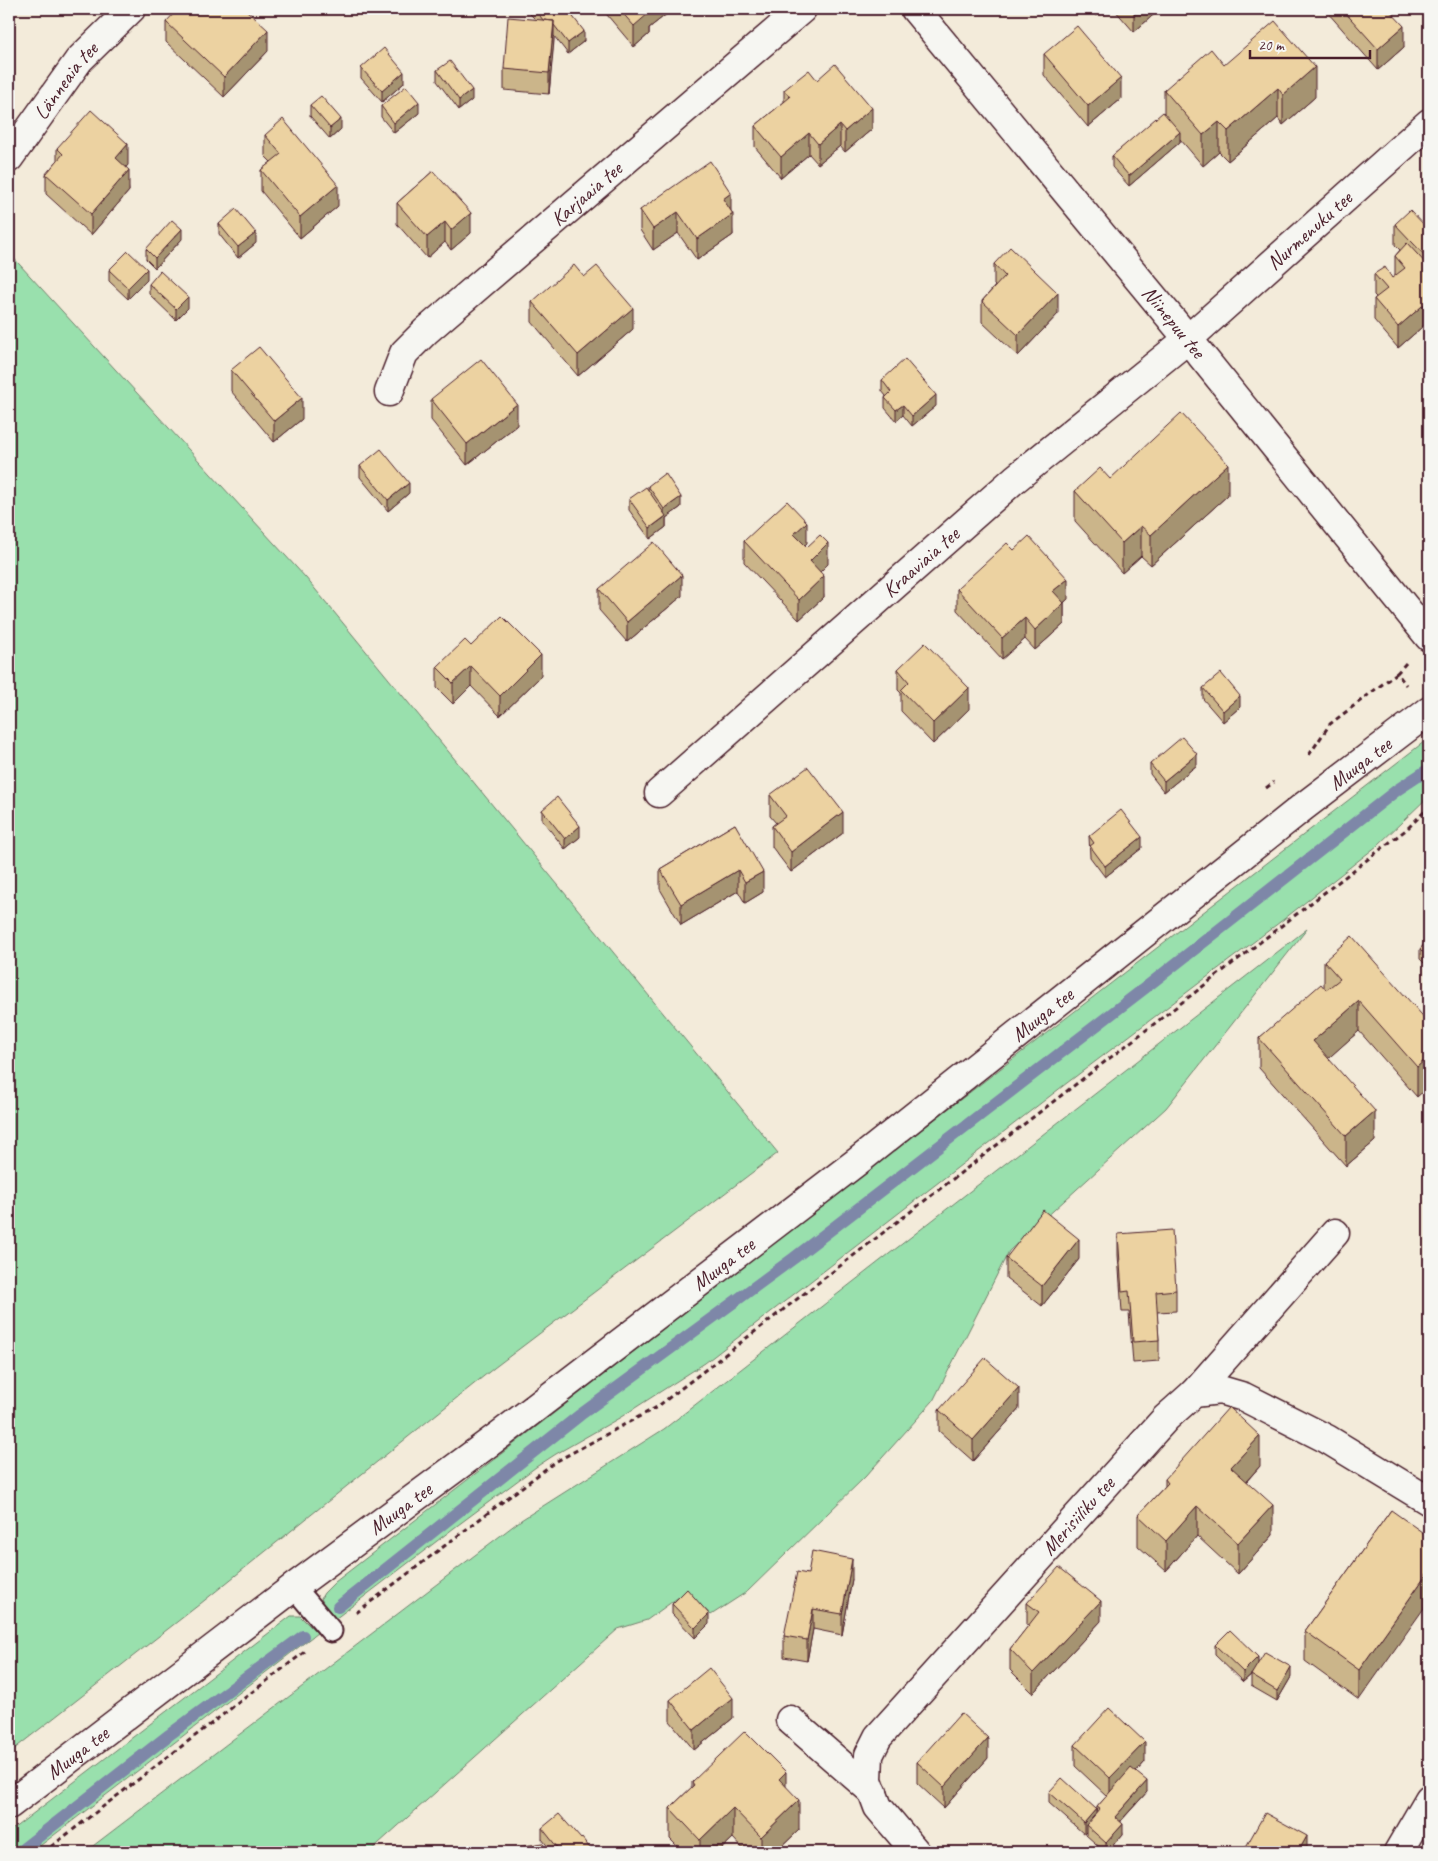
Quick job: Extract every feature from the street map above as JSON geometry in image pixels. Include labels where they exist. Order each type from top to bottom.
[{"type":"street","name":"Länneaia tee","points":[[9,158],[79,60],[131,9]]},
{"type":"street","name":"Karjaaia tee","points":[[389,392],[404,353],[426,331],[802,9]]},
{"type":"street","name":"Niinepuu tee","points":[[915,9],[1188,339],[1429,637]]},
{"type":"street","name":"Nurmenuku tee","points":[[1188,339],[1429,123]]},
{"type":"street","name":"Kraaviaia tee","points":[[659,793],[1015,479],[1188,339]]},
{"type":"street","name":"Muuga tee","points":[[9,1805],[294,1587],[505,1431],[858,1161],[1302,807],[1429,711]]},
{"type":"street","name":"Merisiiliku tee","points":[[916,1852],[878,1807],[868,1780],[869,1755],[878,1737],[1166,1418],[1194,1393],[1335,1233]]},
{"type":"street","points":[[1194,1393],[1220,1390],[1244,1397],[1327,1440],[1429,1501]]},
{"type":"street","points":[[790,1720],[873,1792]]},
{"type":"street","points":[[1398,1852],[1429,1799]]},
{"type":"lane","points":[[294,1587],[332,1631]]},
{"type":"path","points":[[1303,760],[1311,754],[1330,724],[1397,673]]},
{"type":"path","points":[[1266,788],[1281,777]]},
{"type":"path","points":[[44,1852],[555,1462],[657,1407],[1399,835],[1429,807]]},
{"type":"green space","points":[[9,253],[306,578],[778,1153],[494,1368],[200,1604],[9,1753]]},
{"type":"green space","points":[[1429,738],[1429,796],[1377,846],[705,1363],[621,1417],[536,1467],[335,1619],[324,1606],[321,1598],[335,1582]]},
{"type":"green space","points":[[1307,929],[1166,1108],[1009,1251],[933,1401],[865,1477],[748,1591],[711,1615],[687,1591],[647,1620],[618,1629],[369,1852],[85,1852],[521,1520],[664,1429]]},
{"type":"green space","points":[[291,1616],[300,1616],[317,1633],[32,1852],[9,1852],[9,1832]]},
{"type":"building","points":[[178,9],[245,9],[268,30],[224,77],[166,22]]},
{"type":"building","points":[[535,9],[567,9],[584,31],[568,43],[554,25],[554,21],[543,20]]},
{"type":"building","points":[[619,9],[647,9],[649,13],[634,26]]},
{"type":"building","points":[[1342,9],[1388,9],[1404,26],[1378,49]]},
{"type":"building","points":[[508,17],[554,21],[549,73],[504,69]]},
{"type":"building","points":[[1275,21],[1315,67],[1283,95],[1278,88],[1228,131],[1219,122],[1203,135],[1164,90],[1211,49],[1224,65]]},
{"type":"building","points":[[1077,26],[1121,78],[1088,106],[1044,54]]},
{"type":"building","points":[[384,48],[404,72],[382,91],[361,68]]},
{"type":"building","points":[[450,61],[472,90],[459,100],[437,70]]},
{"type":"building","points":[[835,64],[872,108],[845,131],[840,125],[818,144],[809,133],[781,157],[755,126],[790,97],[784,90],[809,70],[817,80]]},
{"type":"building","points":[[406,86],[419,102],[394,123],[381,106]]},
{"type":"building","points":[[321,96],[341,119],[330,128],[310,105]]},
{"type":"building","points":[[91,110],[128,144],[116,158],[129,170],[91,214],[46,174],[63,154],[57,148]]},
{"type":"building","points":[[1163,112],[1180,132],[1129,176],[1112,156]]},
{"type":"building","points":[[283,119],[338,185],[300,217],[261,170],[281,154],[265,135]]},
{"type":"building","points":[[710,161],[731,193],[723,199],[733,214],[697,239],[678,212],[653,229],[640,210]]},
{"type":"building","points":[[433,171],[471,213],[451,230],[445,222],[427,237],[397,203]]},
{"type":"building","points":[[236,209],[256,233],[238,247],[219,224]]},
{"type":"building","points":[[1410,210],[1429,230],[1429,260],[1395,224]]},
{"type":"building","points":[[172,220],[182,229],[155,258],[146,249]]},
{"type":"building","points":[[1407,243],[1429,267],[1429,300],[1398,327],[1374,299],[1387,289],[1374,274],[1385,267],[1392,278],[1405,268],[1395,256]]},
{"type":"building","points":[[1010,247],[1058,293],[1018,335],[982,301],[1005,276],[994,264]]},
{"type":"building","points":[[128,251],[147,269],[128,288],[109,270]]},
{"type":"building","points":[[574,265],[584,277],[597,266],[633,308],[578,355],[532,302]]},
{"type":"building","points":[[160,271],[188,297],[176,309],[149,284]]},
{"type":"building","points":[[259,347],[302,398],[274,421],[231,370]]},
{"type":"building","points":[[481,359],[517,404],[467,444],[431,399]]},
{"type":"building","points":[[905,359],[936,395],[912,416],[903,405],[896,410],[885,398],[891,392],[882,380]]},
{"type":"building","points":[[1181,413],[1228,464],[1151,535],[1141,526],[1122,543],[1075,491],[1100,468],[1110,479]]},
{"type":"building","points":[[381,449],[409,483],[388,500],[360,466]]},
{"type":"building","points":[[665,473],[681,497],[664,509],[648,486]]},
{"type":"building","points":[[646,487],[666,516],[650,528],[629,499]]},
{"type":"building","points":[[787,501],[807,522],[794,534],[807,547],[820,535],[828,543],[810,561],[824,576],[799,600],[744,541]]},
{"type":"building","points":[[1029,536],[1068,579],[1053,591],[1064,603],[1035,630],[1025,618],[1002,638],[957,589],[1007,543],[1014,550]]},
{"type":"building","points":[[654,542],[682,575],[627,622],[599,589]]},
{"type":"building","points":[[502,616],[541,655],[500,696],[471,666],[453,683],[437,667],[465,640],[471,646]]},
{"type":"building","points":[[925,643],[969,688],[933,723],[901,690],[909,682],[898,669]]},
{"type":"building","points":[[1221,673],[1240,696],[1223,711],[1203,688]]},
{"type":"building","points":[[1182,737],[1197,754],[1164,781],[1150,764]]},
{"type":"building","points":[[808,767],[843,812],[791,852],[772,826],[786,816],[770,795]]},
{"type":"building","points":[[557,797],[580,826],[565,839],[542,810]]},
{"type":"building","points":[[1121,810],[1142,837],[1105,866],[1090,846],[1094,843],[1089,836]]},
{"type":"building","points":[[735,824],[763,872],[745,882],[738,870],[681,904],[660,869]]},
{"type":"building","points":[[1352,936],[1429,1023],[1429,1056],[1417,1067],[1359,1001],[1313,1041],[1375,1111],[1346,1136],[1259,1038],[1321,984],[1326,990],[1340,979],[1324,961]]},
{"type":"building","points":[[1429,939],[1429,958],[1420,949]]},
{"type":"building","points":[[1043,1210],[1079,1239],[1042,1286],[1006,1258]]},
{"type":"building","points":[[1172,1230],[1176,1290],[1156,1292],[1159,1340],[1133,1342],[1129,1291],[1122,1292],[1118,1234]]},
{"type":"building","points":[[985,1358],[1019,1388],[973,1440],[939,1410]]},
{"type":"building","points":[[1229,1407],[1260,1436],[1231,1467],[1273,1505],[1238,1543],[1197,1506],[1166,1541],[1138,1515],[1168,1483],[1165,1479]]},
{"type":"building","points":[[1391,1510],[1429,1537],[1429,1571],[1359,1670],[1305,1631]]},
{"type":"building","points":[[812,1551],[852,1559],[842,1614],[813,1609],[807,1640],[784,1636],[797,1572],[808,1574]]},
{"type":"building","points":[[1059,1567],[1101,1601],[1033,1673],[1010,1649],[1039,1612],[1027,1603]]},
{"type":"building","points":[[687,1589],[709,1614],[695,1628],[672,1604]]},
{"type":"building","points":[[1230,1630],[1258,1657],[1243,1672],[1215,1645]]},
{"type":"building","points":[[1265,1652],[1291,1667],[1277,1691],[1251,1675]]},
{"type":"building","points":[[709,1668],[733,1698],[694,1730],[670,1700]]},
{"type":"building","points":[[1109,1708],[1145,1742],[1110,1778],[1075,1745]]},
{"type":"building","points":[[961,1713],[988,1738],[944,1787],[917,1762]]},
{"type":"building","points":[[745,1731],[786,1772],[779,1779],[799,1800],[761,1837],[733,1808],[700,1840],[670,1808],[694,1785],[692,1782]]},
{"type":"building","points":[[1131,1768],[1147,1781],[1115,1817],[1123,1824],[1106,1843],[1086,1825],[1100,1809],[1097,1807]]},
{"type":"building","points":[[1062,1778],[1096,1809],[1084,1823],[1049,1792]]},
{"type":"building","points":[[1265,1813],[1307,1836],[1298,1852],[1243,1852]]},
{"type":"building","points":[[559,1814],[593,1852],[561,1852],[542,1828]]},
{"type":"building","points":[[543,1843],[545,1852],[519,1852],[518,1847]]},
{"type":"waterway","points":[[338,1607],[580,1415],[794,1258],[1145,988],[1397,790],[1429,769]]},
{"type":"waterway","points":[[19,1852],[169,1735],[303,1636]]}]
